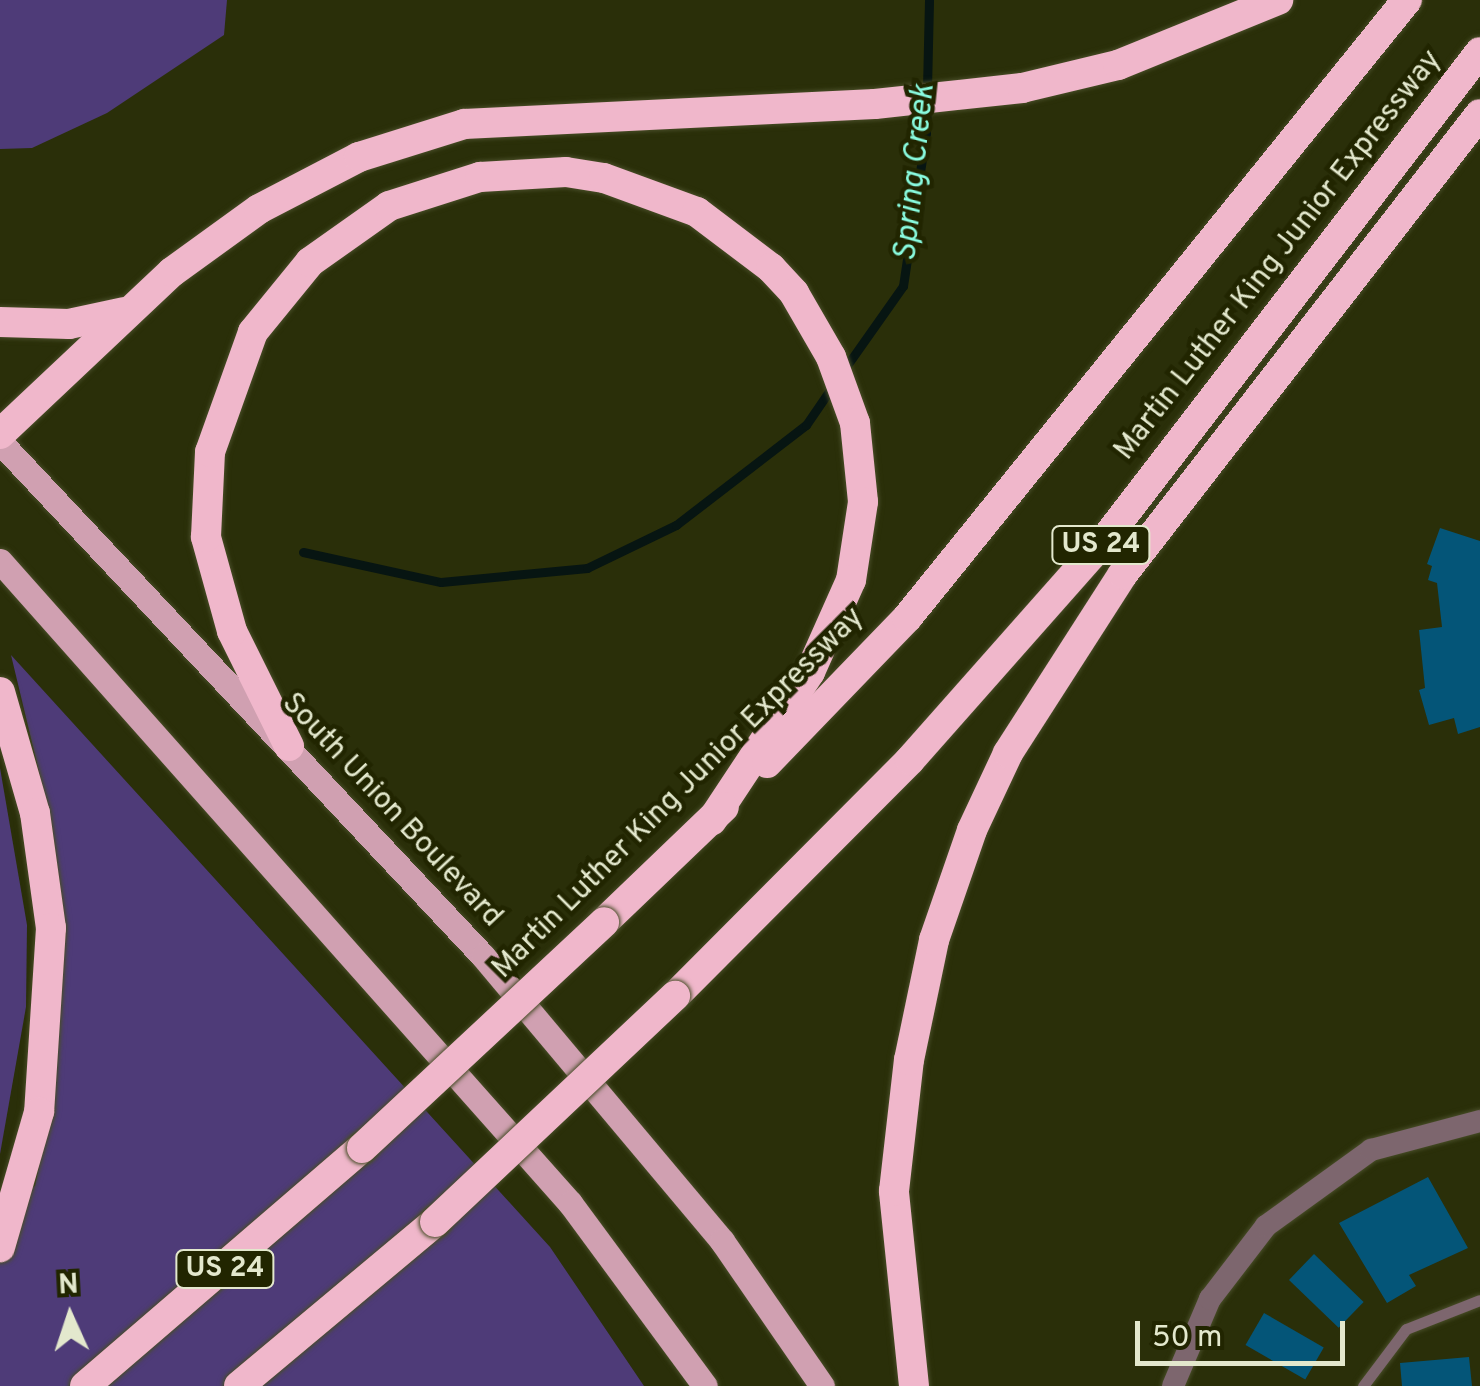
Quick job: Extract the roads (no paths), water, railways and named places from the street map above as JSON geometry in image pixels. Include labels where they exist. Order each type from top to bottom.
[{"type":"highway","points":[[0,434],[124,312],[259,208],[360,157],[464,124],[780,104],[950,99],[1118,64],[1278,0]]},
{"type":"highway","name":"Martin Luther King Junior Expressway","points":[[85,1386],[362,1148],[604,922],[712,820],[907,618],[1407,0]]},
{"type":"highway","name":"Martin Luther King Junior Expressway","points":[[239,1386],[435,1222],[675,996],[910,760],[1104,542],[1480,52]]},
{"type":"highway","points":[[914,1386],[894,1191],[909,1060],[930,958],[972,830],[1008,753],[1123,574],[1480,114]]},
{"type":"highway","points":[[289,746],[232,631],[206,537],[210,452],[236,367],[280,294],[324,250],[388,206],[480,178],[566,172],[604,178],[697,212],[794,293],[847,392],[862,502],[851,580],[810,672],[712,820]]},
{"type":"highway","points":[[0,322],[69,324],[124,312]]},
{"type":"highway","points":[[0,692],[35,813],[51,928],[38,1112],[0,1246]]},
{"type":"main road","name":"South Union Boulevard","points":[[0,442],[160,618],[289,746],[483,956],[722,1241],[822,1386]]},
{"type":"main road","points":[[0,561],[570,1203],[704,1386]]},
{"type":"street","points":[[1173,1386],[1210,1299],[1238,1258],[1291,1205],[1371,1150],[1480,1120]]},
{"type":"lane","points":[[1362,1386],[1406,1330],[1480,1300]]},
{"type":"waterway","name":"Spring Creek","points":[[843,371],[903,286],[926,133],[929,0]]},
{"type":"waterway","name":"Spring Creek","points":[[303,552],[441,582],[587,568],[676,525],[806,425],[834,384]]}]
